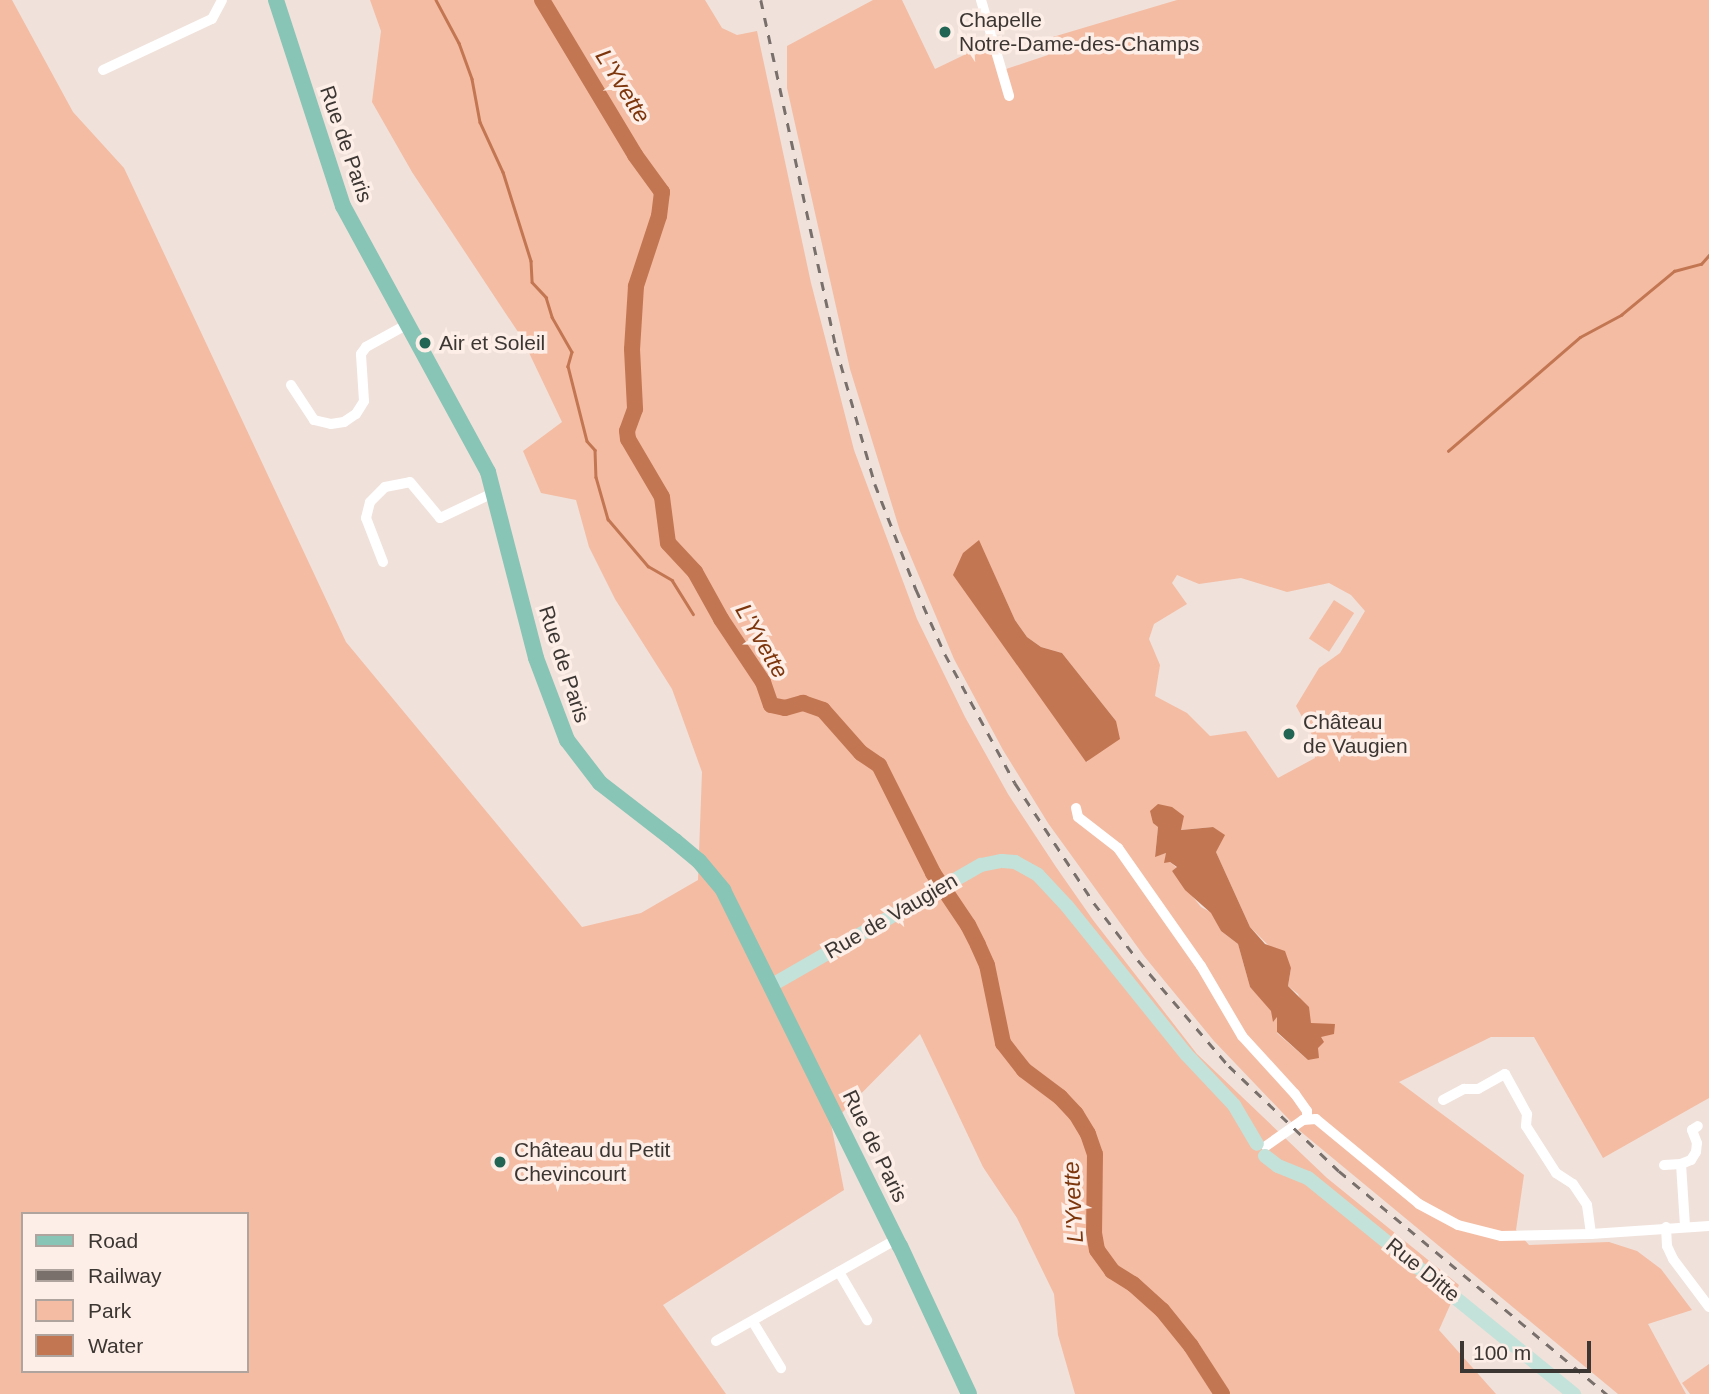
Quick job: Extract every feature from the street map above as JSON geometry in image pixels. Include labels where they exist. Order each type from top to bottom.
[{"type":"main road","name":"Rue de Paris","points":[[276,0],[343,206],[474,441],[495,492],[536,658],[567,740],[600,783],[675,841],[715,881],[740,919],[897,1238],[969,1394]]},
{"type":"street","points":[[103,71],[212,19],[222,0]]},
{"type":"street","points":[[981,0],[1009,96]]},
{"type":"street","points":[[291,384],[313,420],[331,424],[344,422],[356,414],[365,401],[361,354],[366,347],[408,324]]},
{"type":"street","points":[[383,562],[366,518],[370,502],[385,487],[410,482],[440,518],[495,492]]},
{"type":"street","points":[[1076,808],[1078,817],[1118,848],[1201,965],[1242,1036],[1295,1094],[1305,1107],[1307,1119]]},
{"type":"street","name":"Rue de Vaugien","points":[[772,985],[931,891],[981,865],[1002,860],[1015,862],[1038,875],[1068,906],[1186,1054],[1234,1105],[1263,1149]]},
{"type":"street","points":[[1443,1100],[1464,1089],[1478,1089],[1504,1074],[1527,1114],[1527,1126],[1556,1173],[1573,1184],[1587,1205],[1591,1234]]},
{"type":"street","points":[[1263,1149],[1307,1119],[1321,1122],[1419,1204],[1458,1225],[1501,1236],[1591,1234],[1709,1226]]},
{"type":"street","points":[[1664,1165],[1681,1164],[1691,1160],[1697,1143],[1692,1130],[1698,1126]]},
{"type":"street","name":"Rue Ditte","points":[[1263,1149],[1278,1166],[1308,1178],[1574,1394]]},
{"type":"street","points":[[1681,1164],[1685,1226]]},
{"type":"street","points":[[1666,1227],[1667,1245],[1672,1259],[1709,1307]]},
{"type":"street","points":[[716,1341],[897,1238]]},
{"type":"street","points":[[839,1272],[867,1320]]},
{"type":"street","points":[[753,1322],[781,1368]]},
{"type":"green space","points":[[0,0],[12,0],[73,112],[124,168],[346,642],[582,927],[641,913],[698,880],[702,772],[672,689],[615,599],[589,547],[576,500],[541,493],[523,451],[562,422],[522,338],[412,172],[372,102],[381,31],[370,0],[705,0],[722,28],[737,35],[757,31],[811,283],[854,450],[917,619],[965,717],[1008,794],[1056,867],[1093,920],[1197,1054],[1327,1178],[1459,1285],[1439,1330],[1496,1394],[1075,1394],[1058,1335],[1054,1294],[1017,1218],[983,1167],[920,1034],[831,1124],[844,1190],[663,1305],[726,1394],[0,1394]]},
{"type":"green space","points":[[873,0],[902,0],[935,69],[989,43],[1000,71],[1048,55],[1046,39],[1177,0],[1709,0],[1709,1098],[1603,1158],[1534,1037],[1491,1037],[1399,1082],[1524,1175],[1516,1230],[1529,1245],[1609,1242],[1637,1251],[1661,1269],[1692,1310],[1648,1324],[1686,1394],[1618,1394],[1300,1131],[1214,1041],[1144,956],[1048,823],[1003,750],[954,659],[900,531],[850,369],[787,88],[787,46]],"holes":[[[979,541],[1015,620],[1027,637],[1041,647],[1062,653],[1116,721],[1087,762],[1055,717]],[[1177,575],[1199,584],[1241,578],[1287,592],[1329,583],[1351,595],[1365,611],[1340,653],[1319,668],[1296,706],[1312,735],[1315,758],[1278,778],[1246,731],[1210,736],[1187,713],[1155,696],[1160,665],[1149,639],[1154,624],[1187,604],[1172,583]],[[1158,827],[1180,830],[1213,827],[1216,852],[1250,927],[1291,968],[1288,986],[1298,994],[1320,1043],[1308,1060],[1277,1033],[1277,1015],[1250,987],[1238,944],[1221,931],[1212,913],[1201,907],[1172,871],[1177,868],[1166,853],[1155,856]]]},
{"type":"green space","points":[[1334,600],[1354,613],[1329,652],[1309,639]]},
{"type":"green space","points":[[1709,1364],[1709,1394],[1690,1394],[1682,1383]]},
{"type":"water","points":[[979,540],[1015,620],[1027,637],[1041,647],[1062,653],[1116,721],[1120,739],[1086,762],[953,575],[963,553]]},
{"type":"water","points":[[1158,804],[1172,807],[1184,816],[1181,830],[1213,827],[1225,835],[1216,852],[1250,927],[1265,944],[1285,951],[1291,968],[1288,986],[1309,1007],[1311,1023],[1335,1024],[1334,1034],[1321,1037],[1324,1042],[1318,1048],[1319,1058],[1308,1060],[1277,1032],[1277,1017],[1273,1022],[1271,1011],[1250,987],[1238,944],[1221,931],[1211,913],[1185,890],[1172,871],[1177,867],[1170,862],[1164,863],[1166,853],[1155,857],[1158,827],[1153,823],[1150,811]]},
{"type":"waterway","name":"L'Yvette","points":[[436,0],[459,43],[472,79],[480,122],[503,172],[531,261],[532,282],[546,297],[552,317],[572,352],[568,366],[587,441],[595,450],[596,477],[608,519],[648,566],[672,580],[693,614]]},
{"type":"waterway","name":"L'Yvette","points":[[542,0],[635,155],[662,192],[659,216],[636,286],[632,349],[635,409],[627,431],[628,439],[662,497],[668,543],[695,572],[721,619],[763,682],[771,705],[785,708],[803,703],[823,710],[861,753],[879,765],[933,873],[968,925],[987,965],[1003,1043],[1024,1070],[1060,1097],[1076,1114],[1088,1134],[1095,1154],[1094,1233],[1097,1250],[1112,1271],[1133,1284],[1162,1310],[1191,1346],[1222,1394]]},
{"type":"waterway","points":[[1448,451],[1580,337],[1621,315],[1674,271],[1701,264],[1709,255]]},
{"type":"railway","points":[[761,0],[836,347],[875,484],[945,654],[1015,783],[1094,903],[1138,960],[1229,1066],[1339,1171],[1607,1394]]},
{"type":"place","name":"Chapelle Notre-Dame-des-Champs","points":[[945,32]]},
{"type":"place","name":"Air et Soleil","points":[[425,343]]},
{"type":"place","name":"Château de Vaugien","points":[[1289,734]]},
{"type":"place","name":"Château du Petit Chevincourt","points":[[500,1162]]}]
